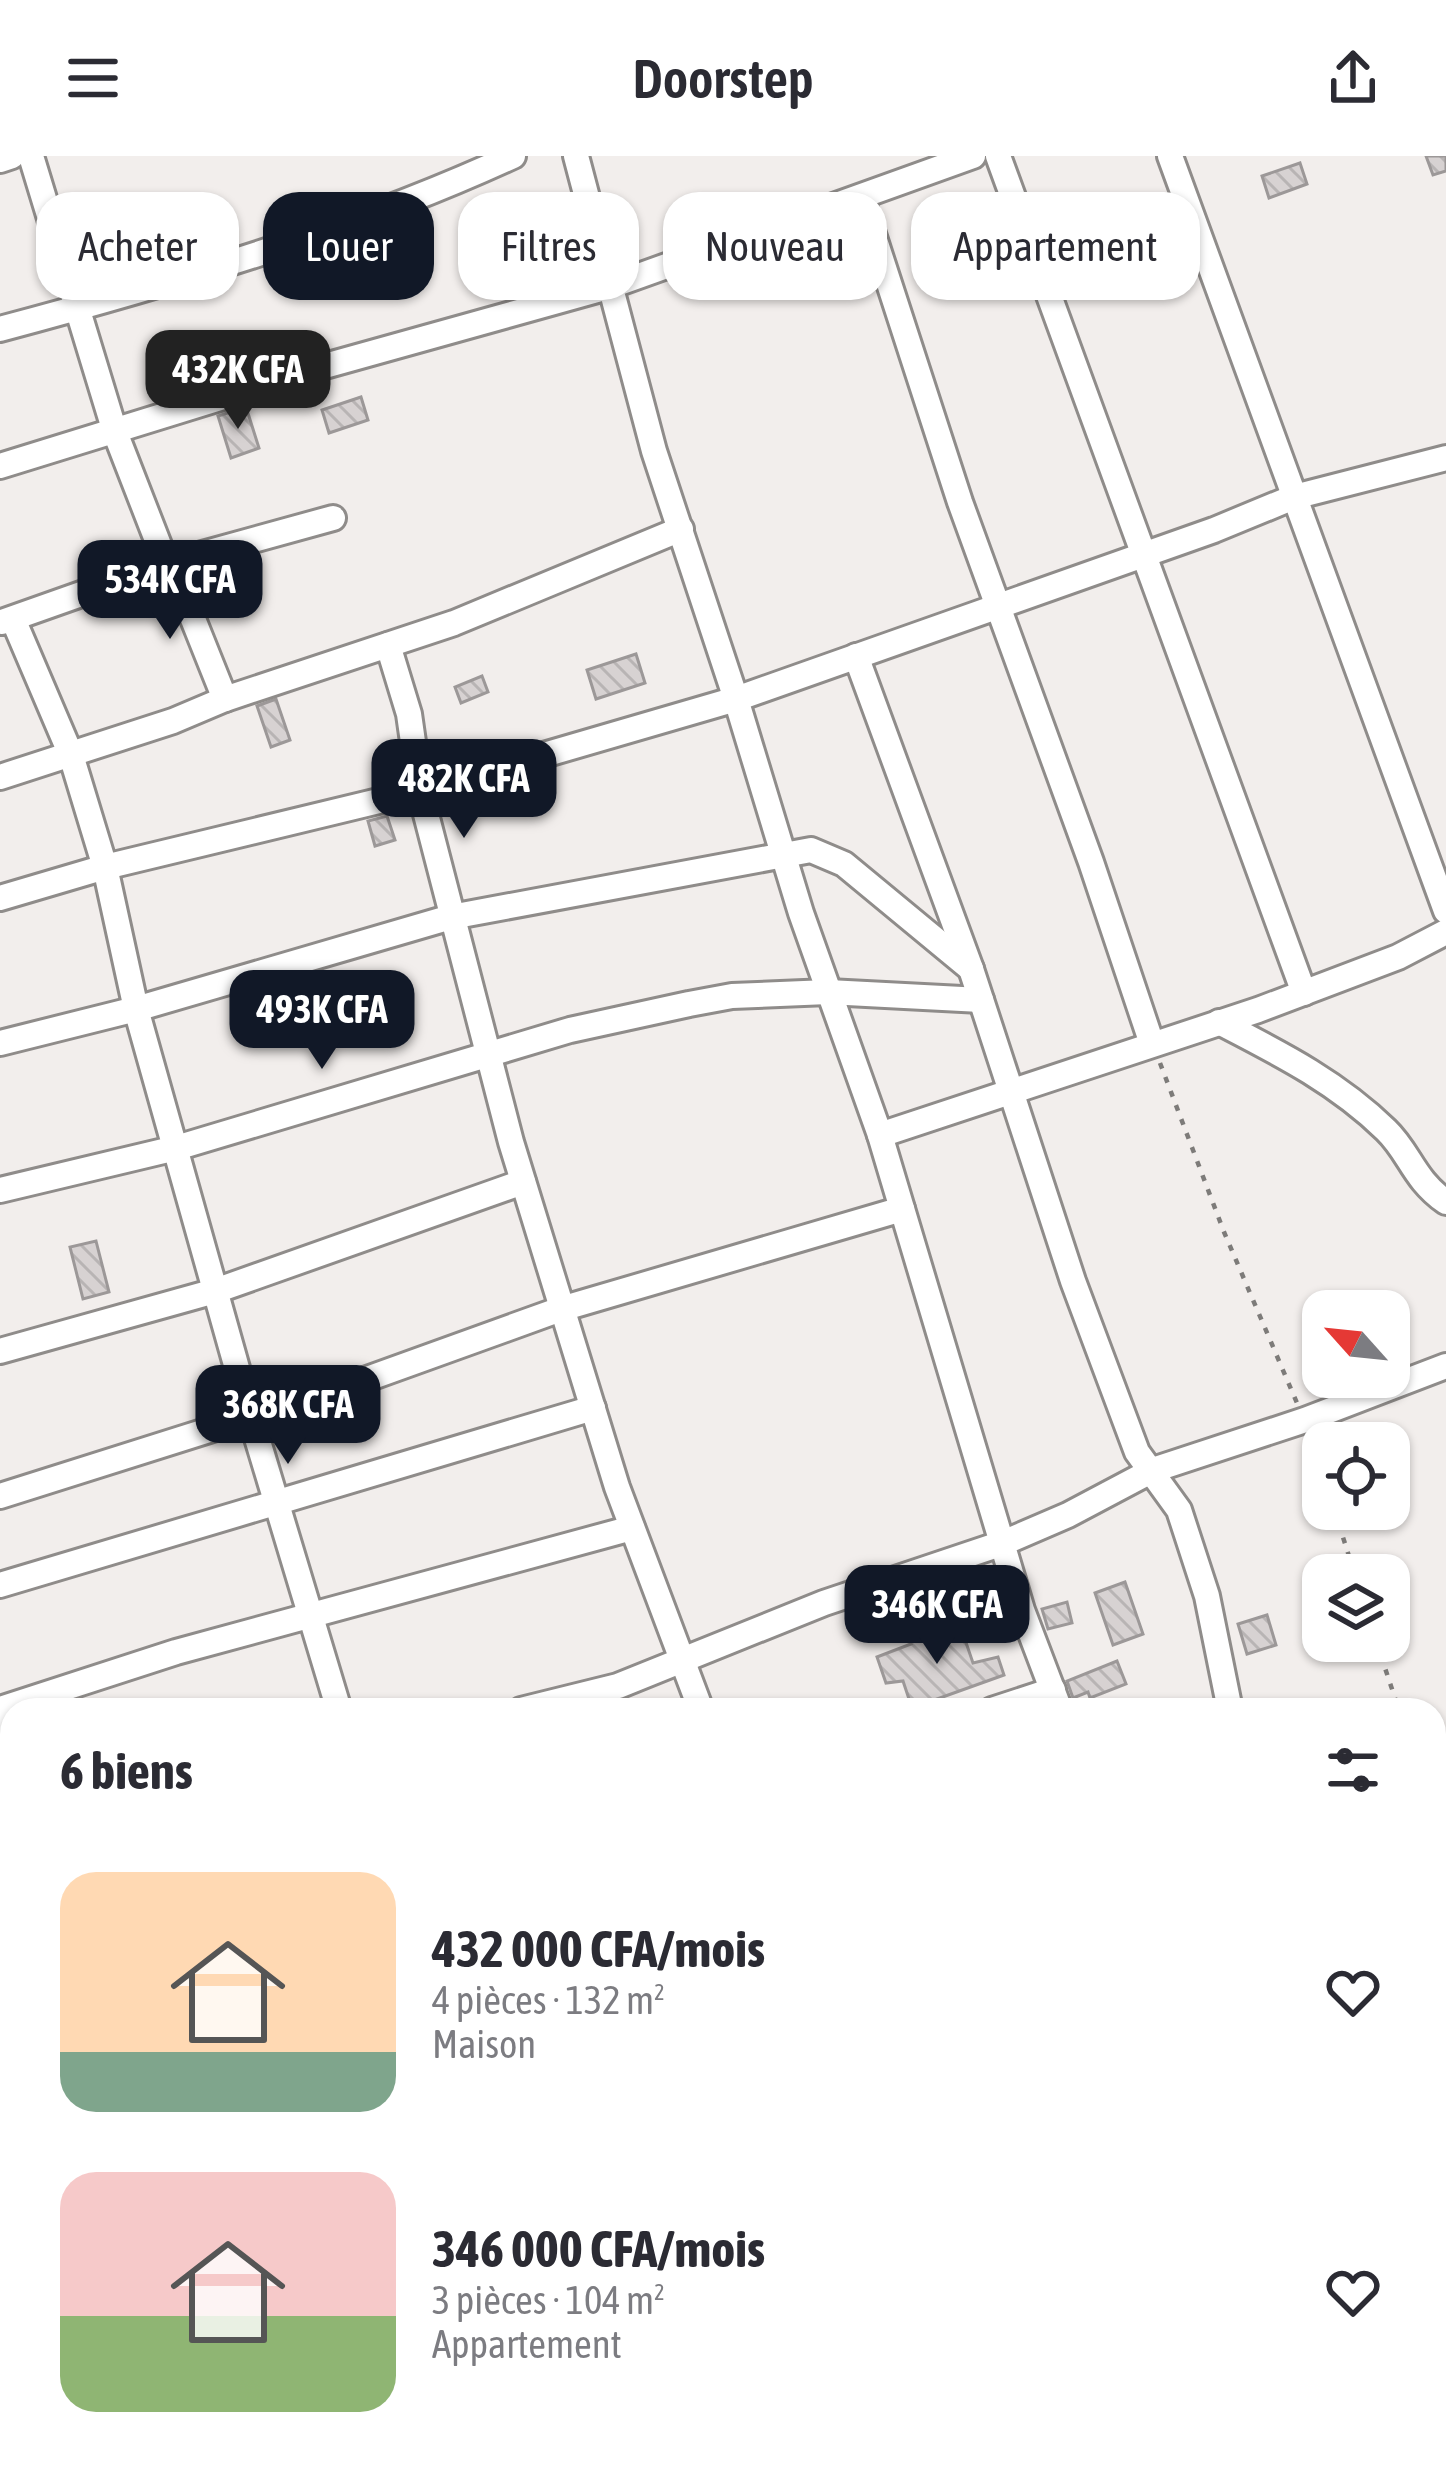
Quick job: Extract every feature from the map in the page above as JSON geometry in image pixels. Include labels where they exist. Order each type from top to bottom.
[{"type":"street","points":[[0,160],[12,156]]},
{"type":"street","points":[[31,156],[115,432],[225,699]]},
{"type":"street","points":[[0,329],[354,220],[513,156]]},
{"type":"street","points":[[576,156],[585,192]]},
{"type":"street","points":[[875,192],[973,156]]},
{"type":"street","points":[[998,156],[1304,993]]},
{"type":"street","points":[[1170,156],[1446,911]]},
{"type":"street","points":[[887,276],[996,605],[1153,1044]]},
{"type":"street","points":[[0,466],[314,369],[561,300]]},
{"type":"street","points":[[611,300],[782,855],[880,1135],[1022,1610],[1056,1698]]},
{"type":"street","points":[[0,898],[105,867],[420,791],[736,699],[1294,497],[1446,458]]},
{"type":"street","points":[[333,518],[166,564],[7,621],[70,754],[105,867],[136,1009],[335,1698]]},
{"type":"street","points":[[0,777],[454,623],[681,529]]},
{"type":"street","points":[[388,645],[409,714],[420,791],[485,1053],[592,1408],[697,1698]]},
{"type":"street","points":[[856,656],[982,1000],[1008,1090],[1137,1452],[1179,1510],[1217,1639],[1226,1698]]},
{"type":"street","points":[[0,1043],[136,1009],[452,917],[811,850],[844,865],[971,969]]},
{"type":"street","points":[[880,1135],[1304,993],[1446,932]]},
{"type":"street","points":[[0,1190],[176,1148],[485,1053],[689,1004],[732,996],[828,992],[982,1000]]},
{"type":"street","points":[[1219,1022],[1292,1059],[1364,1109],[1393,1136],[1417,1178],[1446,1202]]},
{"type":"street","points":[[0,1352],[215,1291],[523,1182]]},
{"type":"street","points":[[0,1496],[251,1418],[561,1309],[902,1209]]},
{"type":"street","points":[[570,1698],[618,1686],[824,1603],[1003,1543],[1153,1471],[1446,1366]]},
{"type":"street","points":[[0,1585],[592,1408]]},
{"type":"street","points":[[43,1698],[176,1652],[632,1528]]},
{"type":"path","points":[[1153,1044],[1224,1232],[1305,1420]]},
{"type":"path","points":[[1383,1662],[1395,1698]]},
{"type":"building","points":[[1426,156],[1446,156],[1446,171],[1433,175]]},
{"type":"building","points":[[1300,163],[1307,184],[1269,198],[1262,176]]},
{"type":"building","points":[[361,397],[368,420],[329,433],[322,410]]},
{"type":"building","points":[[246,407],[259,448],[231,458],[218,416]]},
{"type":"building","points":[[636,654],[645,683],[596,699],[587,670]]},
{"type":"building","points":[[482,676],[488,692],[461,703],[455,687]]},
{"type":"building","points":[[276,699],[290,740],[271,747],[257,706]]},
{"type":"building","points":[[387,816],[395,840],[375,846],[368,821]]},
{"type":"building","points":[[96,1241],[109,1292],[83,1299],[70,1247]]},
{"type":"building","points":[[1125,1582],[1143,1634],[1113,1645],[1095,1593]]},
{"type":"building","points":[[1067,1602],[1072,1623],[1048,1629],[1042,1609]]},
{"type":"building","points":[[1267,1615],[1276,1645],[1247,1654],[1238,1624]]},
{"type":"building","points":[[960,1625],[973,1663],[998,1657],[1004,1675],[940,1698],[909,1698],[903,1681],[886,1683],[877,1657],[911,1644],[909,1641]]},
{"type":"building","points":[[1117,1661],[1126,1684],[1090,1698],[1088,1692],[1073,1698],[1067,1681]]}]
